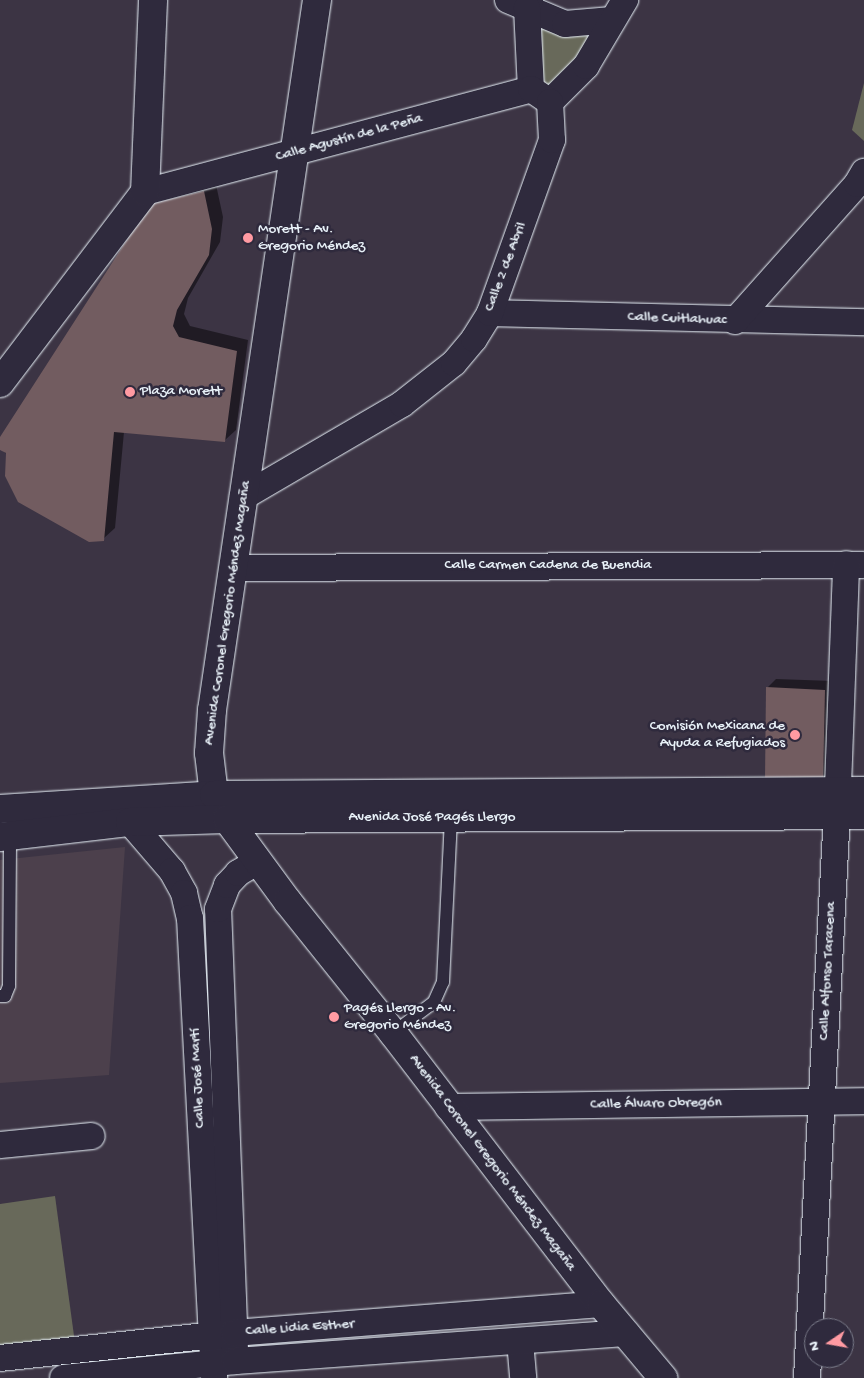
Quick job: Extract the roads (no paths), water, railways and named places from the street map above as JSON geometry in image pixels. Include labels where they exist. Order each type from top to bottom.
[{"type":"main road","points":[[0,383],[145,192],[153,0]]},
{"type":"main road","name":"Avenida Coronel Gregorio Méndez Magaña","points":[[317,0],[292,153],[212,710],[209,753],[214,795],[227,819],[257,862],[393,1032],[448,1107],[601,1304],[663,1378]]},
{"type":"main road","name":"Avenida José Pagés Llergo","points":[[0,810],[125,811],[227,819],[451,818],[837,802],[864,791]]},
{"type":"main road","name":"Avenida José Pagés Llergo","points":[[5,836],[214,795],[837,802],[864,815]]},
{"type":"street","points":[[522,2],[565,24],[588,24],[618,10]]},
{"type":"street","name":"Calle 2 de Abril","points":[[243,497],[402,404],[429,384],[454,363],[490,313],[552,140],[522,2]]},
{"type":"street","points":[[541,95],[586,66],[618,10]]},
{"type":"street","name":"Calle Agustín de la Peña","points":[[145,192],[292,153],[541,95]]},
{"type":"street","points":[[735,321],[857,184],[864,172]]},
{"type":"street","name":"Calle Cuitlahuac","points":[[490,313],[735,321],[864,322]]},
{"type":"street","name":"Calle Carmen Cadena de Buendia","points":[[233,568],[855,564]]},
{"type":"street","name":"Calle Alfonso Taracena","points":[[807,1378],[837,802],[855,564]]},
{"type":"street","name":"Calle José Martí","points":[[125,811],[172,871],[184,893],[190,918],[225,1370]]},
{"type":"street","name":"Calle José Martí","points":[[222,1334],[218,909],[228,885],[238,873],[257,862]]},
{"type":"street","name":"Calle Álvaro Obregón","points":[[448,1107],[864,1101]]},
{"type":"street","points":[[0,1145],[92,1136]]},
{"type":"street","name":"Calle Lidia Esther","points":[[0,1358],[222,1334],[601,1304]]},
{"type":"street","name":"Calle Lidia Esther","points":[[63,1378],[225,1370],[520,1341],[626,1334]]},
{"type":"street","points":[[520,1341],[523,1378]]},
{"type":"lane","points":[[393,1032],[434,1002],[443,982],[451,818]]},
{"type":"lane","points":[[0,996],[5,996],[9,986],[5,836]]},
{"type":"place","name":"Morett - Av. Gregorio Méndez","points":[[248,238]]},
{"type":"place","name":"Plaza Morett","points":[[130,392]]},
{"type":"place","name":"Comisión Mexicana de Ayuda a Refugiados","points":[[795,735]]},
{"type":"place","name":"Pagés Llergo - Av. Gregorio Méndez","points":[[334,1017]]}]
